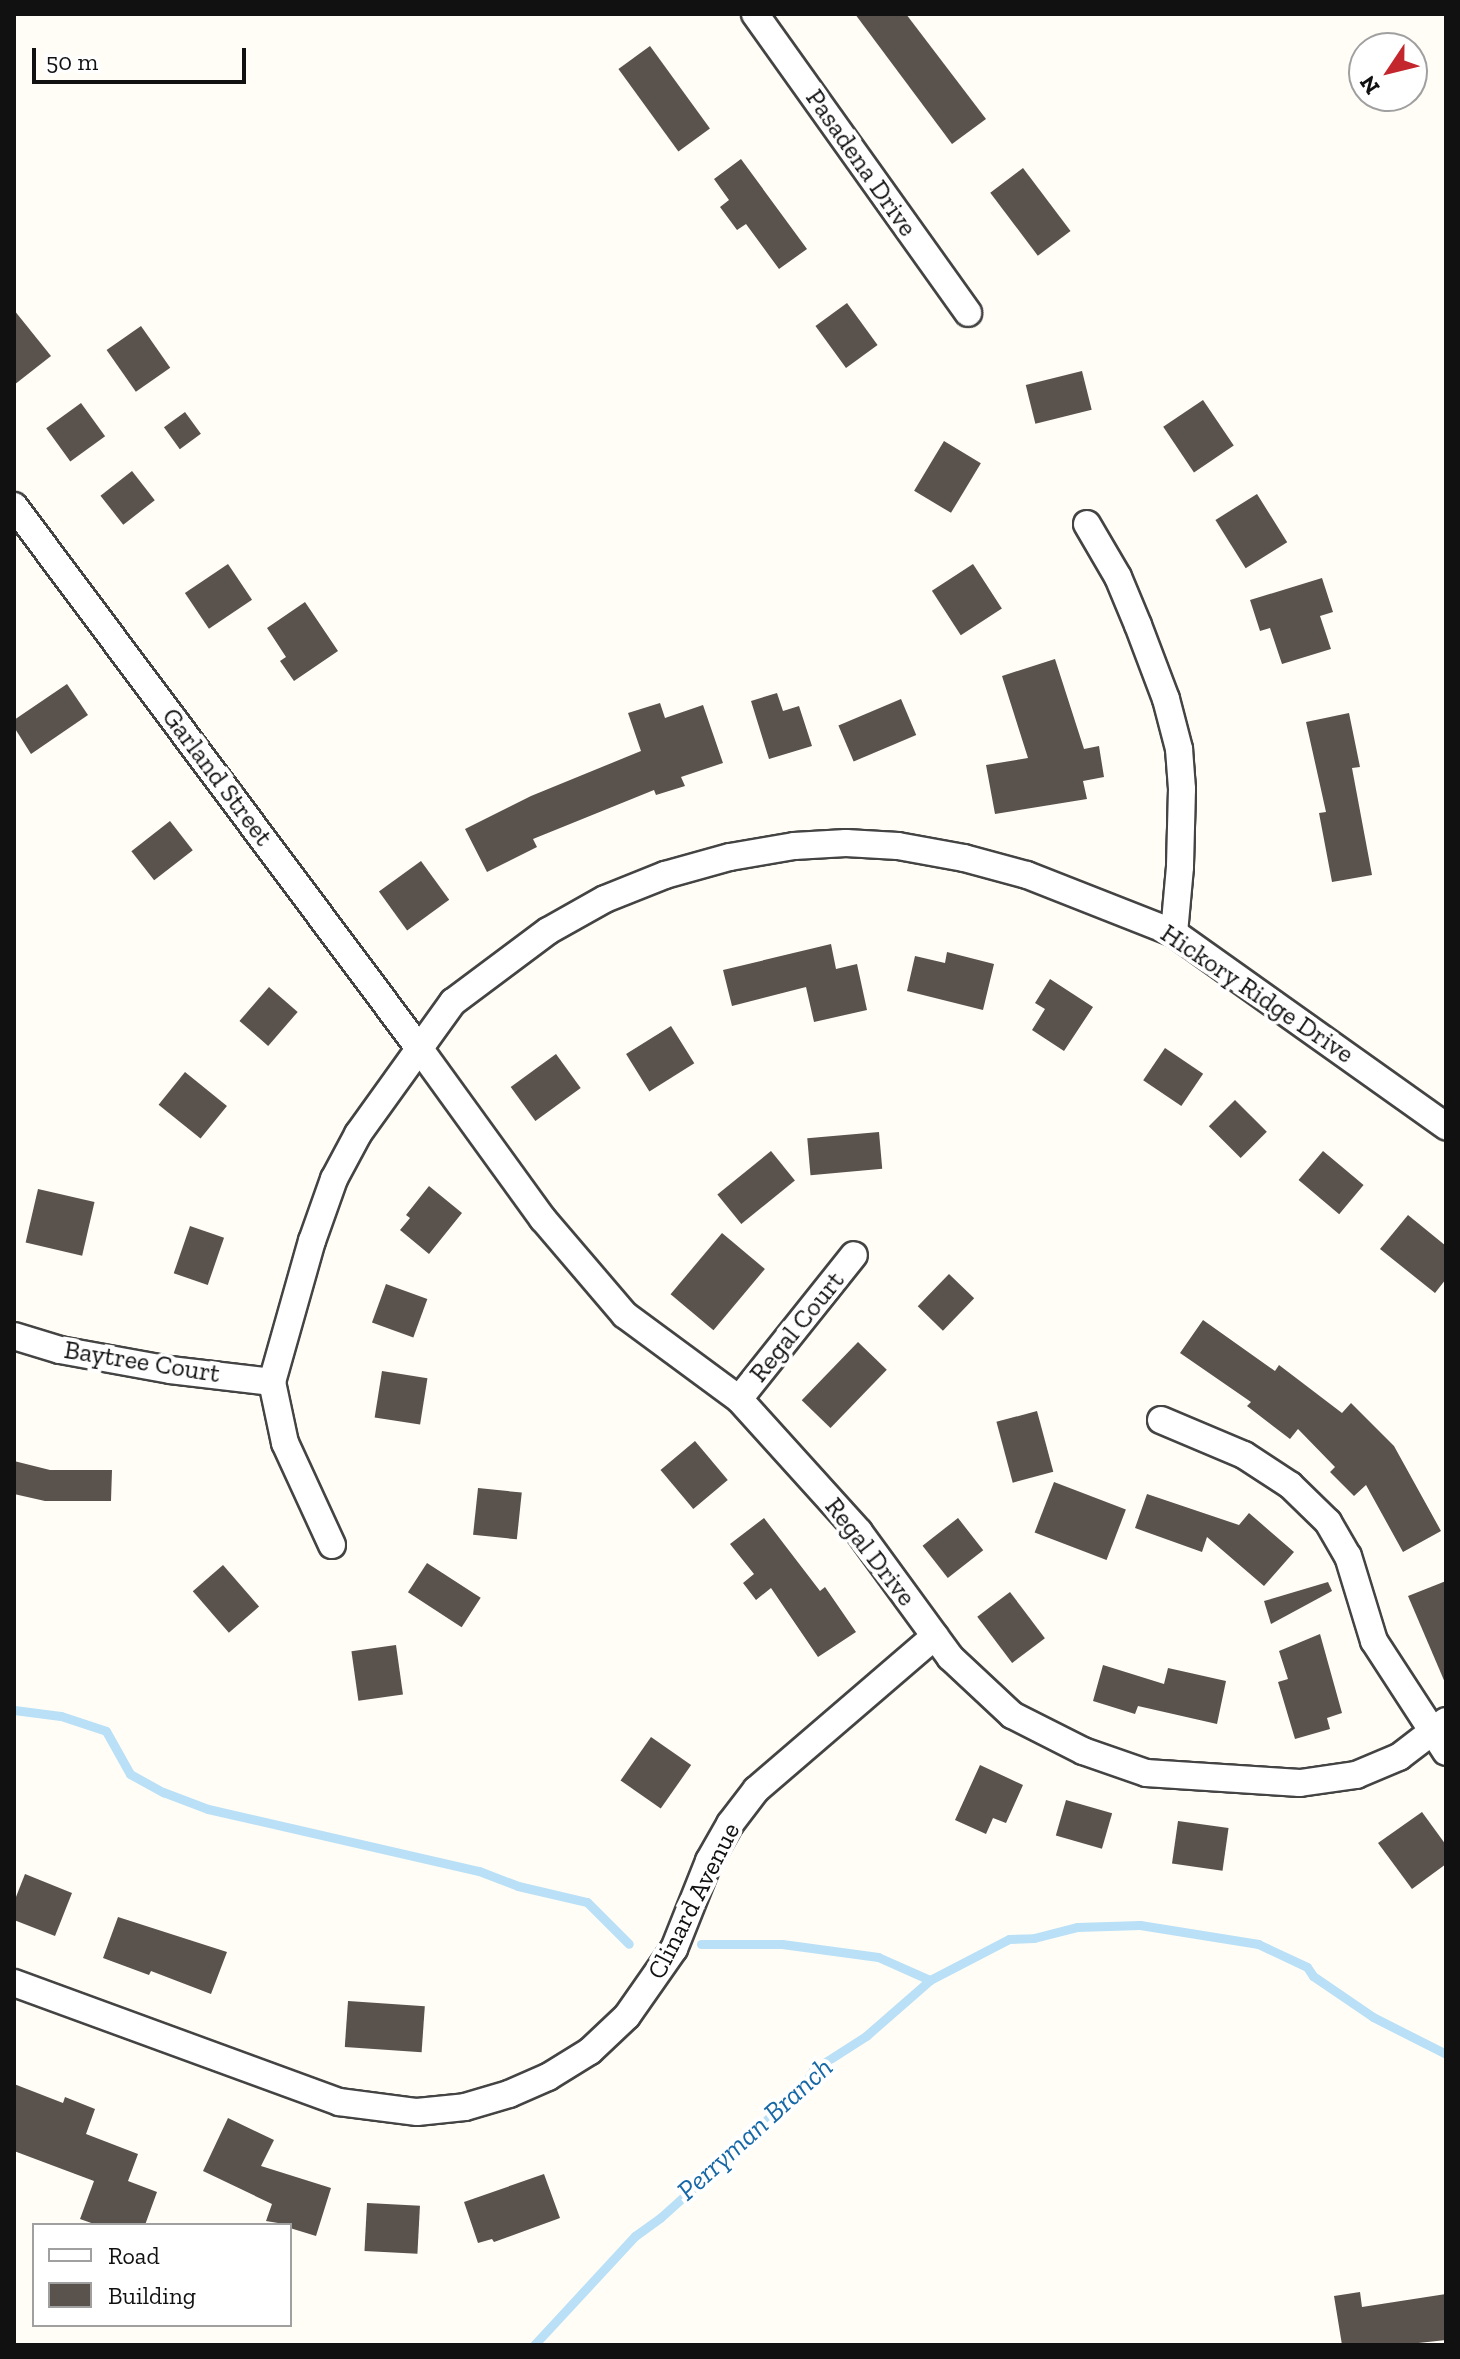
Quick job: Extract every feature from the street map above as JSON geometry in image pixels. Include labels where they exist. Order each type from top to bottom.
[{"type":"street","name":"Pasadena Drive","points":[[755,14],[968,313]]},
{"type":"street","name":"Garland Street","points":[[14,506],[419,1048]]},
{"type":"street","points":[[1087,524],[1118,577],[1138,625],[1166,699],[1179,749],[1182,789],[1180,867],[1174,933]]},
{"type":"street","name":"Hickory Ridge Drive","points":[[332,1545],[285,1443],[272,1382],[312,1241],[334,1179],[358,1134],[453,1002],[548,931],[605,899],[665,875],[730,857],[794,846],[846,843],[885,845],[964,858],[1027,875],[1174,933],[1446,1126]]},
{"type":"street","name":"Regal Drive","points":[[419,1048],[543,1219],[625,1315],[739,1399],[859,1532],[950,1657],[1012,1715],[1083,1751],[1146,1773],[1300,1783],[1356,1775],[1441,1736]]},
{"type":"street","name":"Regal Court","points":[[739,1399],[854,1255]]},
{"type":"street","name":"Baytree Court","points":[[14,1336],[60,1350],[170,1370],[272,1382]]},
{"type":"street","points":[[1161,1420],[1244,1455],[1290,1485],[1328,1522],[1348,1556],[1374,1641],[1441,1736]]},
{"type":"street","name":"Clinard Avenue","points":[[14,1983],[339,2102],[417,2112],[465,2107],[509,2094],[548,2077],[590,2051],[627,2016],[674,1949],[709,1861],[730,1824],[756,1790],[935,1636]]},
{"type":"building","points":[[855,14],[906,14],[986,119],[952,144]]},
{"type":"building","points":[[650,46],[710,129],[678,151],[618,69]]},
{"type":"building","points":[[741,159],[807,249],[779,269],[746,224],[737,230],[720,207],[729,200],[714,179]]},
{"type":"building","points":[[1023,168],[1071,231],[1038,256],[990,193]]},
{"type":"building","points":[[847,303],[878,345],[846,368],[815,326]]},
{"type":"building","points":[[14,310],[51,356],[14,385]]},
{"type":"building","points":[[141,326],[170,368],[136,392],[107,350]]},
{"type":"building","points":[[1082,371],[1092,410],[1035,424],[1026,385]]},
{"type":"building","points":[[1203,400],[1234,446],[1194,472],[1163,427]]},
{"type":"building","points":[[81,403],[105,436],[70,461],[46,428]]},
{"type":"building","points":[[185,412],[201,434],[180,449],[164,427]]},
{"type":"building","points":[[944,441],[981,463],[951,513],[914,491]]},
{"type":"building","points":[[132,471],[155,500],[123,525],[100,496]]},
{"type":"building","points":[[1257,494],[1287,542],[1246,568],[1215,520]]},
{"type":"building","points":[[228,564],[252,600],[209,629],[185,593]]},
{"type":"building","points":[[973,564],[1002,608],[961,635],[932,591]]},
{"type":"building","points":[[1322,578],[1333,612],[1320,616],[1331,649],[1282,664],[1270,628],[1260,631],[1250,600]]},
{"type":"building","points":[[305,602],[338,651],[294,681],[280,661],[286,657],[267,628]]},
{"type":"building","points":[[1055,659],[1084,749],[1099,746],[1104,777],[1083,781],[1087,799],[995,814],[986,765],[1028,758],[1002,676]]},
{"type":"building","points":[[67,684],[88,715],[31,754],[14,727],[14,720]]},
{"type":"building","points":[[777,693],[783,711],[799,706],[812,746],[769,759],[751,701]]},
{"type":"building","points":[[901,699],[916,735],[854,761],[838,726]]},
{"type":"building","points":[[660,703],[665,718],[703,705],[723,763],[681,777],[685,786],[656,795],[654,790],[533,839],[537,847],[487,872],[465,829],[531,796],[641,751],[628,713]]},
{"type":"building","points":[[1349,713],[1360,767],[1352,768],[1372,875],[1332,882],[1319,813],[1326,812],[1306,722]]},
{"type":"building","points":[[170,821],[193,850],[154,880],[131,851]]},
{"type":"building","points":[[421,861],[449,900],[407,930],[379,892]]},
{"type":"building","points":[[831,944],[836,969],[857,964],[867,1010],[814,1022],[806,987],[732,1006],[723,970]]},
{"type":"building","points":[[947,952],[994,964],[983,1010],[907,991],[915,956],[945,963]]},
{"type":"building","points":[[1050,979],[1093,1007],[1064,1051],[1032,1030],[1045,1009],[1035,1003]]},
{"type":"building","points":[[269,987],[298,1012],[268,1046],[239,1021]]},
{"type":"building","points":[[671,1026],[694,1063],[649,1091],[626,1054]]},
{"type":"building","points":[[1165,1048],[1203,1074],[1181,1106],[1143,1080]]},
{"type":"building","points":[[556,1054],[581,1088],[535,1121],[511,1087]]},
{"type":"building","points":[[185,1072],[227,1106],[201,1139],[159,1105]]},
{"type":"building","points":[[1235,1100],[1267,1132],[1241,1158],[1209,1126]]},
{"type":"building","points":[[879,1132],[882,1169],[810,1175],[807,1138]]},
{"type":"building","points":[[771,1151],[795,1181],[741,1224],[717,1194]]},
{"type":"building","points":[[1323,1151],[1364,1185],[1339,1214],[1299,1180]]},
{"type":"building","points":[[429,1186],[462,1213],[429,1254],[400,1230],[410,1218],[406,1215]]},
{"type":"building","points":[[38,1189],[95,1202],[82,1256],[26,1243]]},
{"type":"building","points":[[1408,1215],[1446,1246],[1446,1279],[1435,1293],[1380,1249]]},
{"type":"building","points":[[190,1226],[224,1238],[208,1285],[174,1273]]},
{"type":"building","points":[[722,1233],[765,1269],[713,1330],[671,1294]]},
{"type":"building","points":[[949,1274],[974,1298],[943,1331],[918,1306]]},
{"type":"building","points":[[386,1284],[427,1299],[413,1338],[372,1323]]},
{"type":"building","points":[[1203,1320],[1275,1371],[1279,1365],[1342,1413],[1351,1403],[1394,1446],[1441,1531],[1403,1552],[1366,1485],[1354,1496],[1330,1472],[1335,1467],[1298,1429],[1290,1439],[1247,1406],[1251,1402],[1180,1353]]},
{"type":"building","points":[[858,1342],[887,1370],[831,1428],[802,1400]]},
{"type":"building","points":[[382,1371],[427,1378],[420,1425],[375,1417]]},
{"type":"building","points":[[1037,1411],[1053,1472],[1013,1483],[996,1422]]},
{"type":"building","points":[[695,1441],[728,1480],[693,1509],[661,1470]]},
{"type":"building","points":[[14,1461],[50,1470],[112,1470],[111,1501],[45,1501],[14,1494]]},
{"type":"building","points":[[1054,1482],[1126,1510],[1107,1560],[1035,1532]]},
{"type":"building","points":[[478,1488],[522,1493],[517,1539],[473,1535]]},
{"type":"building","points":[[1147,1494],[1239,1525],[1249,1513],[1294,1552],[1264,1586],[1207,1537],[1202,1552],[1135,1528]]},
{"type":"building","points":[[764,1518],[820,1591],[825,1587],[856,1632],[818,1657],[771,1588],[756,1600],[743,1583],[754,1574],[730,1544]]},
{"type":"building","points":[[958,1518],[983,1550],[948,1578],[923,1546]]},
{"type":"building","points":[[427,1563],[481,1598],[462,1627],[408,1592]]},
{"type":"building","points":[[223,1565],[259,1607],[229,1633],[193,1591]]},
{"type":"building","points":[[1446,1581],[1446,1685],[1408,1596]]},
{"type":"building","points":[[1328,1582],[1332,1591],[1271,1624],[1264,1601]]},
{"type":"building","points":[[1010,1592],[1045,1638],[1012,1663],[977,1617]]},
{"type":"building","points":[[1320,1634],[1342,1713],[1327,1718],[1330,1729],[1295,1739],[1278,1682],[1288,1679],[1279,1651]]},
{"type":"building","points":[[396,1645],[403,1695],[358,1701],[351,1651]]},
{"type":"building","points":[[1103,1665],[1164,1684],[1168,1668],[1226,1681],[1217,1724],[1138,1706],[1135,1714],[1093,1701]]},
{"type":"building","points":[[651,1737],[691,1765],[661,1809],[621,1780]]},
{"type":"building","points":[[980,1765],[1023,1785],[1006,1823],[993,1818],[986,1834],[955,1820]]},
{"type":"building","points":[[1066,1800],[1112,1813],[1102,1849],[1056,1836]]},
{"type":"building","points":[[1422,1812],[1446,1845],[1446,1864],[1412,1889],[1378,1843]]},
{"type":"building","points":[[1178,1821],[1229,1828],[1223,1871],[1172,1864]]},
{"type":"building","points":[[25,1874],[72,1893],[55,1936],[14,1920],[14,1902]]},
{"type":"building","points":[[118,1917],[227,1952],[211,1994],[151,1971],[149,1975],[103,1958]]},
{"type":"building","points":[[348,2001],[425,2006],[422,2052],[345,2047]]},
{"type":"building","points":[[14,2084],[63,2103],[65,2097],[95,2109],[86,2134],[138,2154],[128,2181],[157,2192],[146,2223],[91,2223],[80,2219],[94,2181],[14,2151]]},
{"type":"building","points":[[228,2118],[274,2140],[261,2166],[331,2188],[316,2236],[292,2229],[292,2223],[266,2221],[272,2204],[203,2171]]},
{"type":"building","points":[[544,2174],[560,2218],[494,2242],[492,2239],[478,2243],[464,2202]]},
{"type":"building","points":[[367,2203],[420,2206],[417,2254],[364,2251]]},
{"type":"building","points":[[1360,2292],[1362,2307],[1446,2294],[1446,2340],[1400,2345],[1342,2345],[1334,2296]]},
{"type":"waterway","points":[[14,1710],[61,1716],[106,1731],[130,1774],[163,1792],[208,1809],[479,1871],[518,1886],[587,1902],[629,1944]]},
{"type":"waterway","name":"Perryman Branch","points":[[534,2345],[635,2236],[660,2218],[739,2147],[807,2080],[813,2070],[866,2036],[930,1980],[1009,1939],[1034,1938],[1077,1927],[1140,1925],[1258,1944],[1307,1967],[1313,1976],[1373,2017],[1446,2054]]},
{"type":"waterway","points":[[701,1944],[782,1944],[878,1957],[930,1980]]}]
